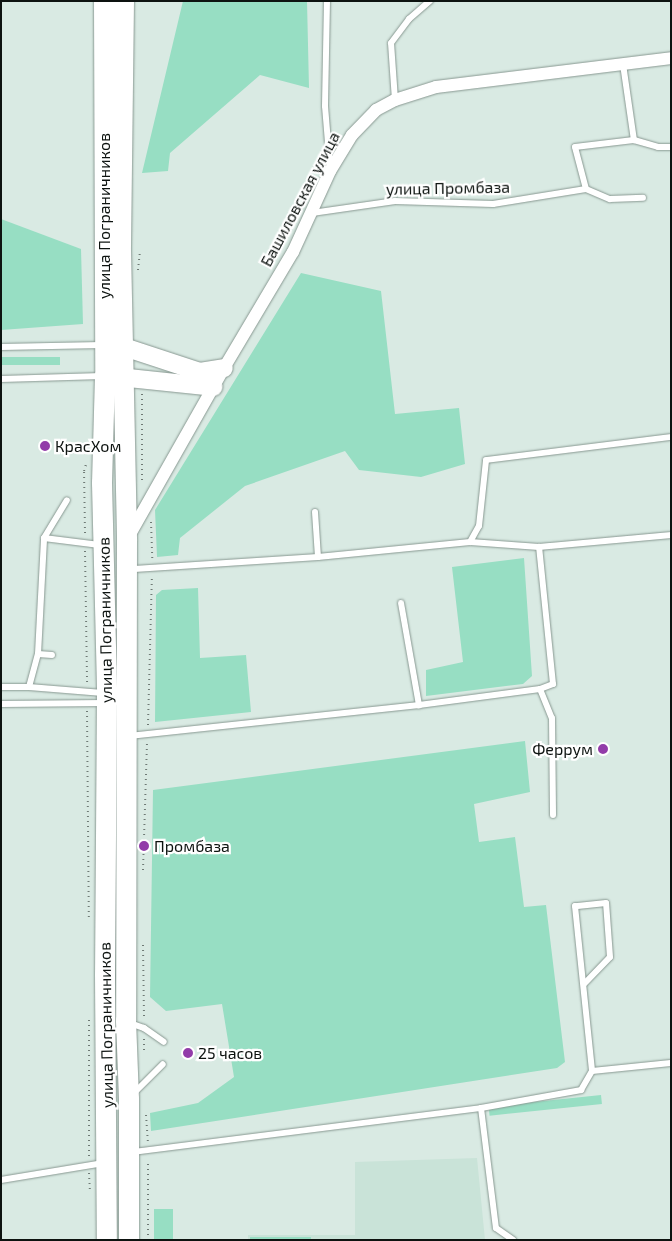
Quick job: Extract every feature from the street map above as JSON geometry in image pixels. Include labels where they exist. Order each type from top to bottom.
[{"type":"main road","name":"улица Пограничников","points":[[104,1],[103,345],[114,376],[127,541],[128,736],[135,874],[135,1025],[129,1099],[129,1240]]},
{"type":"main road","name":"улица Пограничников","points":[[107,1240],[107,698],[94,544],[114,376],[124,347],[121,251],[124,1]]},
{"type":"main road","points":[[103,345],[124,347],[200,372],[224,368]]},
{"type":"main road","points":[[114,376],[182,386],[213,387]]},
{"type":"main road","points":[[106,882],[110,892],[116,894],[135,874]]},
{"type":"main road","points":[[106,950],[112,941],[117,938],[124,943],[135,945]]},
{"type":"street","name":"Башиловская улица","points":[[127,541],[213,387],[293,252],[330,170],[352,135],[376,110],[395,100],[436,87],[671,58]]},
{"type":"lane","points":[[328,1],[325,106],[330,170]]},
{"type":"lane","points":[[395,100],[391,44],[409,19],[430,1]]},
{"type":"lane","points":[[623,64],[634,140]]},
{"type":"lane","points":[[643,198],[610,199],[586,189],[575,147],[634,140],[658,147],[671,147]]},
{"type":"lane","name":"улица Промбаза","points":[[312,213],[395,201],[493,204],[586,189]]},
{"type":"lane","points":[[1,347],[103,345]]},
{"type":"lane","points":[[1,379],[114,376]]},
{"type":"lane","points":[[470,542],[479,526],[486,460],[671,437]]},
{"type":"lane","points":[[29,687],[38,654],[44,538],[67,500]]},
{"type":"lane","points":[[316,512],[318,556]]},
{"type":"lane","points":[[127,569],[152,570],[470,542],[539,547],[671,535]]},
{"type":"lane","points":[[44,538],[94,544]]},
{"type":"lane","points":[[128,736],[419,705],[540,689],[553,684],[539,547]]},
{"type":"lane","points":[[401,603],[419,705]]},
{"type":"lane","points":[[38,654],[52,655]]},
{"type":"lane","points":[[1,687],[29,687],[87,692],[107,698]]},
{"type":"lane","points":[[540,689],[552,718],[553,815]]},
{"type":"lane","points":[[1,704],[87,704],[107,698]]},
{"type":"lane","points":[[129,1153],[148,1149],[481,1108],[581,1090],[592,1071],[575,906],[606,903],[610,957],[584,984]]},
{"type":"lane","points":[[135,1025],[164,1042]]},
{"type":"lane","points":[[592,1071],[671,1063]]},
{"type":"lane","points":[[129,1099],[163,1064]]},
{"type":"lane","points":[[481,1108],[496,1228],[513,1240]]},
{"type":"lane","points":[[1,1180],[108,1162]]},
{"type":"path","points":[[87,692],[94,544],[84,471],[88,458]]},
{"type":"path","points":[[135,874],[148,733],[152,570],[151,516]]},
{"type":"path","points":[[87,704],[89,923]]},
{"type":"path","points":[[135,945],[135,1025],[144,1056]]},
{"type":"path","points":[[89,1010],[88,1166],[90,1194]]},
{"type":"path","points":[[146,1112],[148,1240]]},
{"type":"shaded area","points":[[477,1158],[485,1240],[248,1240],[248,1235],[355,1235],[355,1162]]},
{"type":"green space","points":[[183,1],[307,1],[309,88],[260,75],[170,153],[168,171],[142,173]]},
{"type":"green space","points":[[1,219],[81,249],[83,324],[1,330]]},
{"type":"green space","points":[[301,273],[381,291],[395,414],[459,408],[465,464],[421,477],[359,470],[345,451],[245,486],[180,538],[178,555],[157,557],[155,510]]},
{"type":"green space","points":[[1,357],[60,357],[60,365],[1,365]]},
{"type":"green space","points":[[524,558],[532,676],[523,684],[426,696],[426,670],[463,662],[452,567]]},
{"type":"green space","points":[[198,588],[200,658],[246,655],[251,712],[155,722],[156,595],[162,590]]},
{"type":"green space","points":[[525,741],[530,792],[474,804],[479,842],[515,837],[524,907],[546,905],[565,1062],[557,1068],[151,1131],[150,1113],[198,1103],[234,1077],[222,1004],[166,1011],[150,997],[153,790]]},
{"type":"green space","points":[[601,1095],[602,1104],[490,1116],[489,1107]]},
{"type":"green space","points":[[154,1209],[173,1209],[173,1240],[154,1240]]},
{"type":"green space","points":[[250,1237],[311,1237],[311,1240],[250,1240]]},
{"type":"place","name":"КрасХом","points":[[45,446]]},
{"type":"place","name":"Феррум","points":[[603,749]]},
{"type":"place","name":"Промбаза","points":[[144,846]]},
{"type":"place","name":"25 часов","points":[[188,1053]]}]
